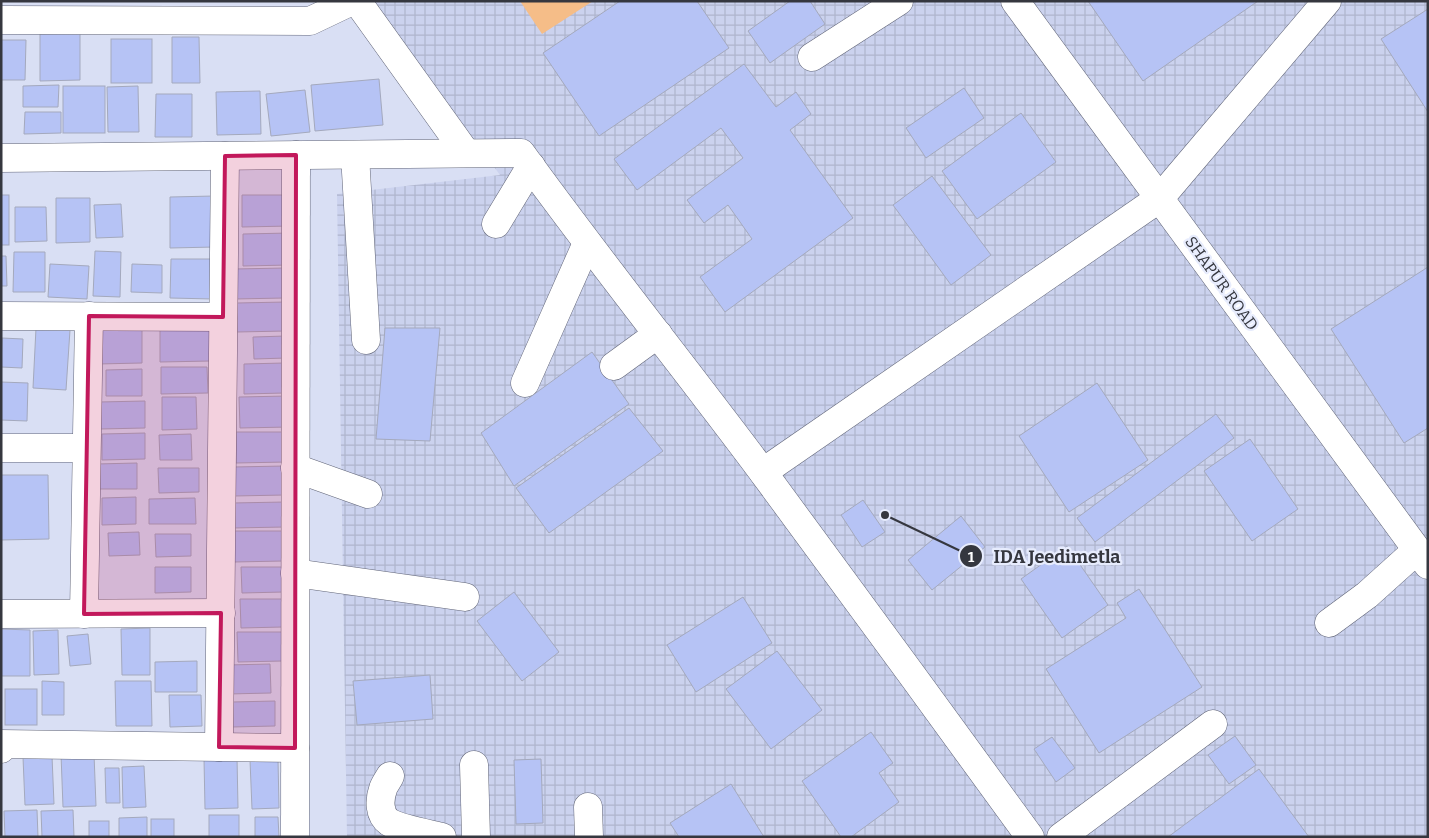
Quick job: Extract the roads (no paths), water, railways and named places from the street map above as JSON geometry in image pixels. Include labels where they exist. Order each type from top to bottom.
[{"type":"street","points":[[1,20],[160,11],[310,21],[352,1]]},
{"type":"street","points":[[357,1],[466,153]]},
{"type":"street","points":[[812,57],[899,1]]},
{"type":"street","name":"SHAPUR ROAD","points":[[1015,1],[1422,557]]},
{"type":"street","points":[[763,472],[1160,198],[1327,1]]},
{"type":"street","points":[[1,158],[521,153],[587,243],[763,472],[1030,837]]},
{"type":"street","points":[[295,837],[296,155]]},
{"type":"street","points":[[355,155],[366,340]]},
{"type":"street","points":[[219,747],[225,156]]},
{"type":"street","points":[[496,224],[531,166]]},
{"type":"street","points":[[525,383],[587,243]]},
{"type":"street","points":[[1,316],[223,317]]},
{"type":"street","points":[[84,614],[89,316]]},
{"type":"street","points":[[614,366],[658,334]]},
{"type":"street","points":[[1,448],[86,448]]},
{"type":"street","points":[[295,468],[368,494]]},
{"type":"street","points":[[1329,623],[1422,557]]},
{"type":"street","points":[[295,573],[465,598]]},
{"type":"street","points":[[1,614],[221,613]]},
{"type":"street","points":[[1062,837],[1213,724]]},
{"type":"street","points":[[1,749],[1,744],[295,748]]},
{"type":"street","points":[[474,765],[476,837]]},
{"type":"street","points":[[390,776],[382,790],[380,802],[382,813],[388,821],[396,825],[442,837]]},
{"type":"street","points":[[588,807],[589,837]]},
{"type":"place","name":"IDA Jeedimetla","points":[[885,515]]}]
